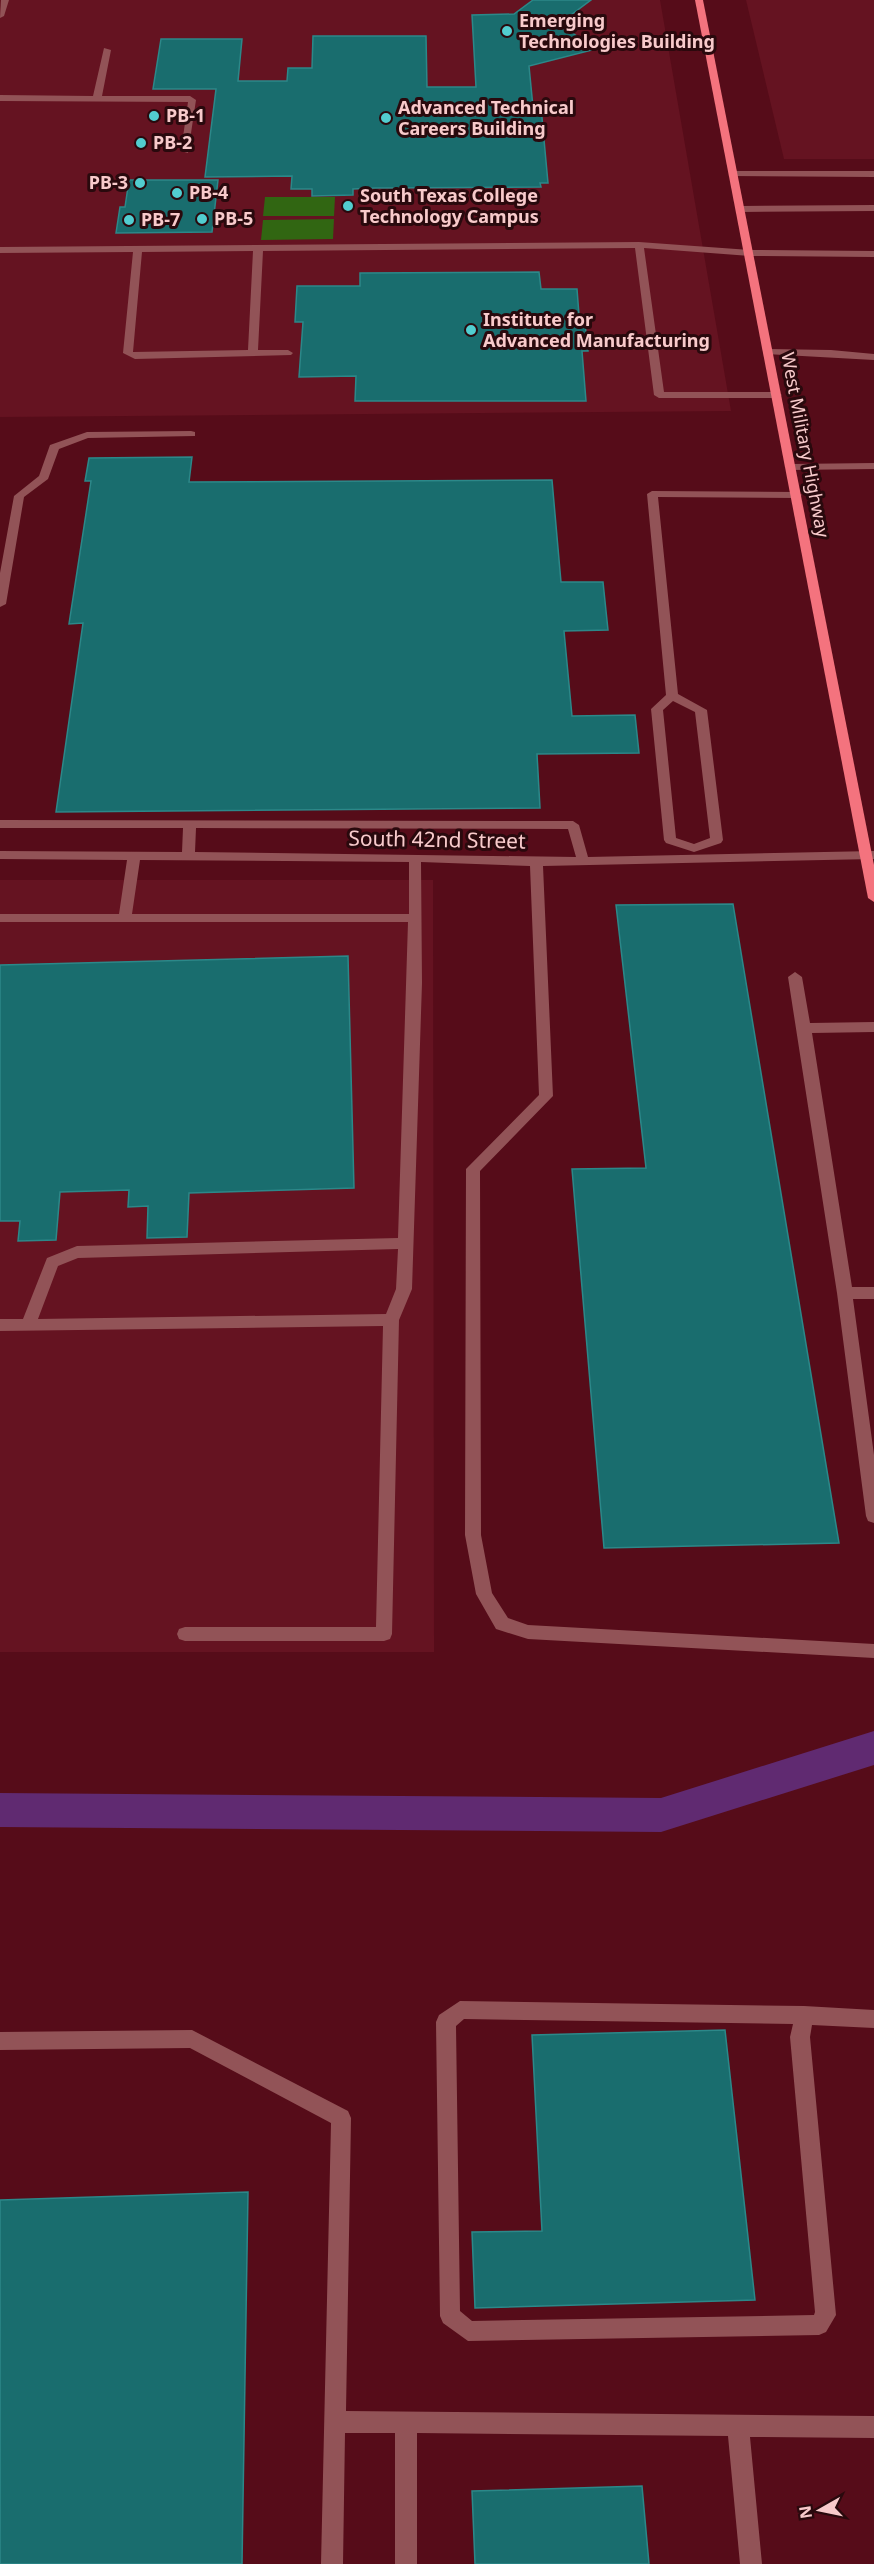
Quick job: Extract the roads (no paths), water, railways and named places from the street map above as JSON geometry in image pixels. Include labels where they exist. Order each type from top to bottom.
[{"type":"main road","name":"West Military Highway","points":[[699,0],[796,495],[870,855],[874,898]]},
{"type":"street","points":[[0,16],[4,0]]},
{"type":"street","points":[[97,98],[107,50]]},
{"type":"street","points":[[0,98],[190,99],[193,102],[185,151]]},
{"type":"street","points":[[734,174],[874,174]]},
{"type":"street","points":[[741,209],[874,208]]},
{"type":"street","points":[[639,245],[659,395],[777,395]]},
{"type":"street","points":[[0,249],[639,245],[750,253],[874,254]]},
{"type":"street","points":[[138,248],[128,353],[135,356],[288,353]]},
{"type":"street","points":[[253,353],[258,248]]},
{"type":"street","points":[[769,352],[831,353],[874,357]]},
{"type":"street","points":[[0,604],[19,496],[44,477],[54,447],[87,435],[191,434]]},
{"type":"street","points":[[791,467],[874,466]]},
{"type":"street","points":[[672,696],[652,494],[796,495]]},
{"type":"street","points":[[672,696],[701,710],[717,840],[695,854],[670,840],[657,710],[672,696]]},
{"type":"street","points":[[0,824],[573,825],[583,861]]},
{"type":"street","points":[[188,856],[190,824]]},
{"type":"street","name":"South 42nd Street","points":[[0,855],[415,858],[536,862],[695,854],[870,855]]},
{"type":"street","points":[[125,918],[134,856]]},
{"type":"street","points":[[185,1634],[384,1634],[391,1320],[404,1289],[415,983],[415,858]]},
{"type":"street","points":[[536,862],[546,1096],[473,1169],[473,1535],[484,1594],[502,1624],[528,1632],[874,1650]]},
{"type":"street","points":[[0,918],[415,918]]},
{"type":"street","points":[[795,977],[845,1293],[868,1421],[874,1516]]},
{"type":"street","points":[[804,1028],[874,1027]]},
{"type":"street","points":[[29,1324],[52,1262],[77,1252],[405,1243]]},
{"type":"street","points":[[845,1293],[874,1293]]},
{"type":"street","points":[[0,1325],[391,1320]]},
{"type":"street","points":[[804,2015],[800,2037],[826,2315],[819,2325],[468,2331],[450,2316],[446,2022],[460,2010],[804,2015],[874,2019]]},
{"type":"street","points":[[0,2041],[192,2039],[340,2118],[332,2564]]},
{"type":"street","points":[[334,2422],[874,2427]]},
{"type":"street","points":[[406,2423],[406,2564]]},
{"type":"street","points":[[738,2426],[751,2564]]},
{"type":"waterway","points":[[0,1810],[661,1815],[874,1748]]},
{"type":"place","name":"Emerging Technologies Building","points":[[507,31]]},
{"type":"place","name":"PB-1","points":[[154,116]]},
{"type":"place","name":"Advanced Technical Careers Building","points":[[386,118]]},
{"type":"place","name":"PB-2","points":[[141,143]]},
{"type":"place","name":"PB-3","points":[[140,183]]},
{"type":"place","name":"PB-4","points":[[177,193]]},
{"type":"place","name":"South Texas College Technology Campus","points":[[348,206]]},
{"type":"place","name":"PB-5","points":[[202,219]]},
{"type":"place","name":"PB-7","points":[[129,220]]},
{"type":"place","name":"Institute for Advanced Manufacturing","points":[[471,330]]}]
